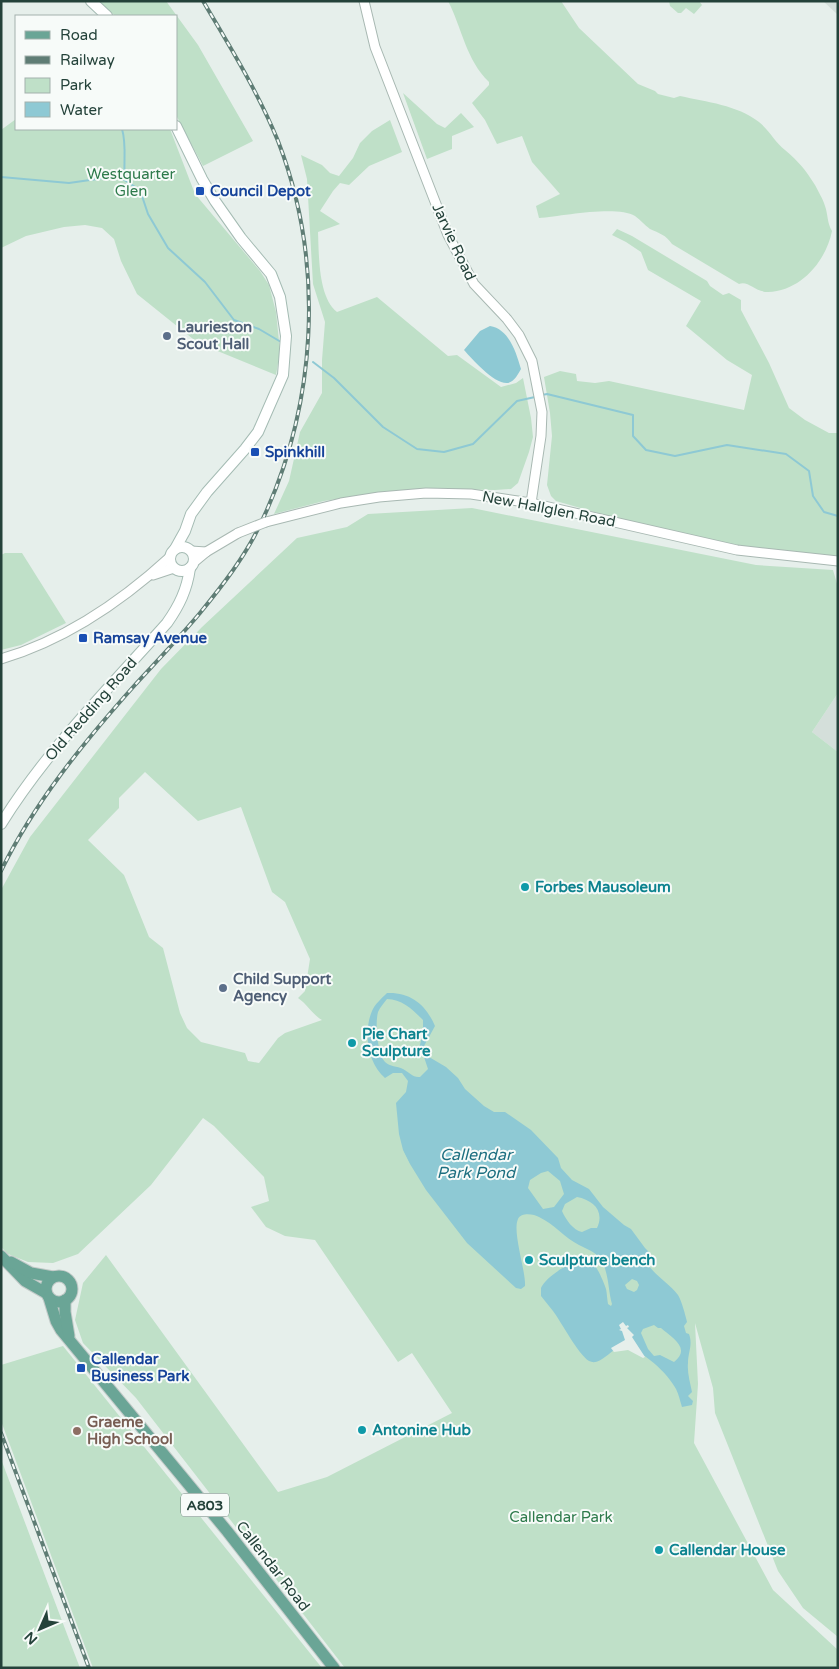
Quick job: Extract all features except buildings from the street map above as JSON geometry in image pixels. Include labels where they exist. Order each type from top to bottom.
[{"type":"main road","points":[[91,1],[106,15]]},
{"type":"main road","points":[[178,130],[215,201],[241,238],[271,274],[280,297],[286,336],[283,375],[258,432],[207,492],[191,514],[185,531],[173,553],[171,564],[176,569],[183,596]]},
{"type":"main road","points":[[185,531],[189,550]]},
{"type":"main road","points":[[173,553],[182,547],[189,550],[194,556],[192,565],[184,571],[176,569]]},
{"type":"main road","name":"Old Redding Road","points":[[1,824],[55,748],[167,623],[179,606],[188,585],[192,565]]},
{"type":"main road","name":"A803","points":[[1,1256],[31,1273],[53,1277],[64,1276],[71,1284],[72,1292],[65,1300],[57,1302],[47,1296],[24,1281],[1,1256]]},
{"type":"main road","points":[[47,1296],[46,1285],[53,1277]]},
{"type":"main road","name":"Callendar Road","points":[[47,1296],[56,1321],[73,1345],[221,1523],[334,1668]]},
{"type":"main road","name":"Callendar Road","points":[[65,1300],[65,1319],[73,1345]]},
{"type":"street","name":"Jarvie Road","points":[[364,1],[375,47],[448,235],[474,284],[507,319],[519,335],[532,361],[542,412],[541,436],[531,503]]},
{"type":"street","name":"New Hallglen Road","points":[[192,565],[206,552],[238,533],[266,522],[341,503],[379,497],[426,493],[471,494],[531,503],[737,550],[838,560]]},
{"type":"street","points":[[189,550],[206,552]]},
{"type":"street","points":[[1,659],[25,652],[72,630],[131,591],[173,553]]},
{"type":"street","points":[[150,575],[176,569]]},
{"type":"shaded area","points":[[823,1],[838,1],[838,15]]},
{"type":"shaded area","points":[[838,693],[838,752],[812,732]]},
{"type":"green space","points":[[99,1],[166,1],[176,15],[114,15]]},
{"type":"green space","points":[[448,1],[561,1],[579,28],[638,84],[658,94],[674,98],[680,96],[731,108],[759,122],[781,147],[802,166],[823,201],[832,231],[829,242],[818,263],[801,280],[791,286],[768,292],[746,284],[739,284],[672,244],[665,236],[650,229],[635,216],[627,213],[603,211],[539,218],[536,206],[560,194],[532,162],[522,136],[497,144],[485,120],[472,103],[489,85],[489,82],[475,64]]},
{"type":"green space","points":[[669,1],[699,1],[702,5],[694,14],[686,8],[681,13],[678,13],[670,6]]},
{"type":"green space","points":[[178,18],[198,45],[253,141],[203,166],[178,119]]},
{"type":"green space","points":[[403,93],[437,124],[445,128],[461,113],[474,127],[452,136],[452,149],[427,159]]},
{"type":"green space","name":"Westquarter Glen","points":[[15,120],[15,130],[170,130],[195,194],[260,271],[269,285],[276,312],[280,351],[276,375],[198,343],[137,294],[121,261],[114,239],[102,228],[85,225],[64,227],[26,236],[1,248],[1,130]]},
{"type":"green space","points":[[390,120],[402,152],[369,166],[349,185],[340,183],[320,211],[340,224],[318,232],[319,263],[326,296],[337,312],[377,297],[448,356],[457,355],[501,387],[516,383],[523,378],[533,437],[529,452],[518,483],[511,489],[432,489],[380,492],[324,501],[274,514],[289,481],[300,432],[322,393],[325,322],[313,284],[307,179],[301,155],[322,165],[330,173],[339,176],[353,158],[360,143],[372,131]]},
{"type":"green space","points":[[617,229],[707,281],[710,286],[723,295],[729,293],[741,300],[741,310],[769,363],[789,408],[805,420],[829,433],[838,433],[838,556],[758,549],[646,527],[556,501],[551,496],[547,485],[552,436],[544,377],[560,371],[576,374],[577,381],[595,383],[609,381],[744,410],[752,375],[727,360],[686,326],[701,301],[648,270],[641,252],[612,235]]},
{"type":"green space","name":"Callendar Park","points":[[472,508],[756,565],[833,570],[838,587],[838,693],[812,732],[838,752],[838,1637],[803,1608],[778,1571],[715,1413],[713,1388],[695,1323],[698,1384],[694,1443],[773,1590],[838,1650],[838,1668],[345,1668],[136,1398],[83,1343],[75,1320],[83,1283],[106,1255],[278,1492],[327,1477],[452,1413],[412,1353],[398,1362],[315,1240],[285,1236],[266,1227],[251,1207],[269,1201],[264,1177],[214,1126],[203,1118],[151,1185],[78,1254],[53,1263],[28,1262],[8,1254],[1,1247],[1,890],[30,837],[161,669],[202,627],[297,538],[347,527],[368,514]],"holes":[[[145,772],[198,821],[241,807],[272,892],[285,902],[310,959],[305,991],[298,998],[322,1020],[285,1033],[278,1038],[259,1063],[248,1061],[245,1053],[201,1042],[187,1028],[180,1013],[163,948],[149,937],[124,875],[88,840],[119,808],[119,798]]]},
{"type":"green space","points":[[5,553],[22,553],[66,623],[21,645],[1,650],[1,555]]},
{"type":"green space","name":"Graeme High School","points":[[63,1346],[322,1668],[93,1668],[1,1421],[1,1365]]},
{"type":"green space","points":[[1,1459],[70,1642],[80,1668],[1,1668]]},
{"type":"water","points":[[490,326],[497,328],[507,336],[519,362],[521,369],[514,379],[508,383],[503,383],[490,376],[464,350],[480,331]]},
{"type":"water","name":"Callendar Park Pond","points":[[387,993],[396,993],[410,997],[417,1001],[427,1012],[435,1026],[424,1046],[429,1057],[446,1067],[458,1078],[465,1089],[484,1106],[494,1112],[505,1112],[531,1130],[558,1158],[561,1168],[572,1180],[589,1189],[603,1207],[631,1229],[651,1254],[647,1263],[678,1295],[687,1322],[684,1326],[691,1342],[688,1366],[692,1392],[688,1396],[693,1401],[692,1405],[682,1407],[672,1382],[659,1367],[632,1350],[616,1349],[596,1362],[589,1361],[580,1352],[541,1296],[541,1288],[549,1278],[571,1264],[585,1261],[591,1262],[598,1270],[606,1289],[608,1304],[611,1306],[606,1270],[597,1255],[574,1242],[550,1223],[539,1217],[531,1214],[522,1215],[518,1219],[517,1233],[525,1286],[521,1289],[516,1288],[467,1243],[426,1190],[403,1150],[399,1134],[396,1103],[406,1092],[408,1081],[402,1073],[393,1073],[385,1078],[375,1065],[369,1047],[369,1019],[375,1006]],"holes":[[[387,999],[392,999],[411,1009],[423,1020],[420,1045],[428,1069],[420,1077],[415,1077],[403,1069],[389,1065],[382,1058],[377,1038],[378,1012]],[[548,1171],[560,1181],[564,1194],[554,1207],[543,1209],[528,1188],[530,1180]],[[577,1197],[588,1201],[596,1207],[600,1216],[597,1228],[591,1228],[582,1232],[573,1227],[562,1211],[565,1204]],[[632,1279],[637,1281],[639,1285],[637,1290],[634,1292],[627,1289],[625,1285]],[[654,1325],[661,1328],[678,1343],[681,1352],[679,1357],[674,1362],[660,1355],[654,1356],[648,1349],[641,1333],[643,1329]]]},
{"type":"pier","points":[[623,1322],[626,1326],[628,1325],[629,1327],[627,1328],[634,1335],[632,1337],[645,1357],[643,1358],[628,1350],[614,1352],[611,1348],[625,1340],[622,1331],[619,1330],[621,1329],[619,1325]]},
{"type":"waterway","points":[[122,130],[125,180]]},
{"type":"waterway","points":[[1,177],[69,183],[118,176],[140,190],[148,214],[168,248],[205,282],[234,320],[259,329],[281,342]]},
{"type":"waterway","points":[[313,362],[334,378],[383,427],[417,449],[444,452],[473,444],[517,401],[535,397]]},
{"type":"waterway","points":[[542,395],[547,394],[633,415],[633,436],[646,450],[675,456],[727,445],[786,454],[809,471],[813,496],[824,512],[838,516]]},
{"type":"railway","points":[[1,871],[29,821],[61,774],[115,707],[200,613],[240,561],[259,527],[278,481],[293,434],[303,385],[308,336],[308,286],[303,237],[293,188],[278,141],[262,105],[203,1]]},
{"type":"railway","points":[[1,1433],[89,1668]]},
{"type":"place","name":"Council Depot","points":[[200,191]]},
{"type":"place","name":"Laurieston Scout Hall","points":[[167,336]]},
{"type":"place","name":"Spinkhill","points":[[255,452]]},
{"type":"place","name":"Ramsay Avenue","points":[[83,638]]},
{"type":"place","name":"Forbes Mausoleum","points":[[525,887]]},
{"type":"place","name":"Child Support Agency","points":[[223,988]]},
{"type":"place","name":"Pie Chart Sculpture","points":[[352,1043]]},
{"type":"place","name":"Sculpture bench","points":[[529,1260]]},
{"type":"place","name":"Callendar Business Park","points":[[81,1368]]},
{"type":"place","name":"Antonine Hub","points":[[362,1430]]},
{"type":"place","name":"Graeme High School","points":[[77,1431]]},
{"type":"place","name":"Callendar House","points":[[659,1550]]}]
